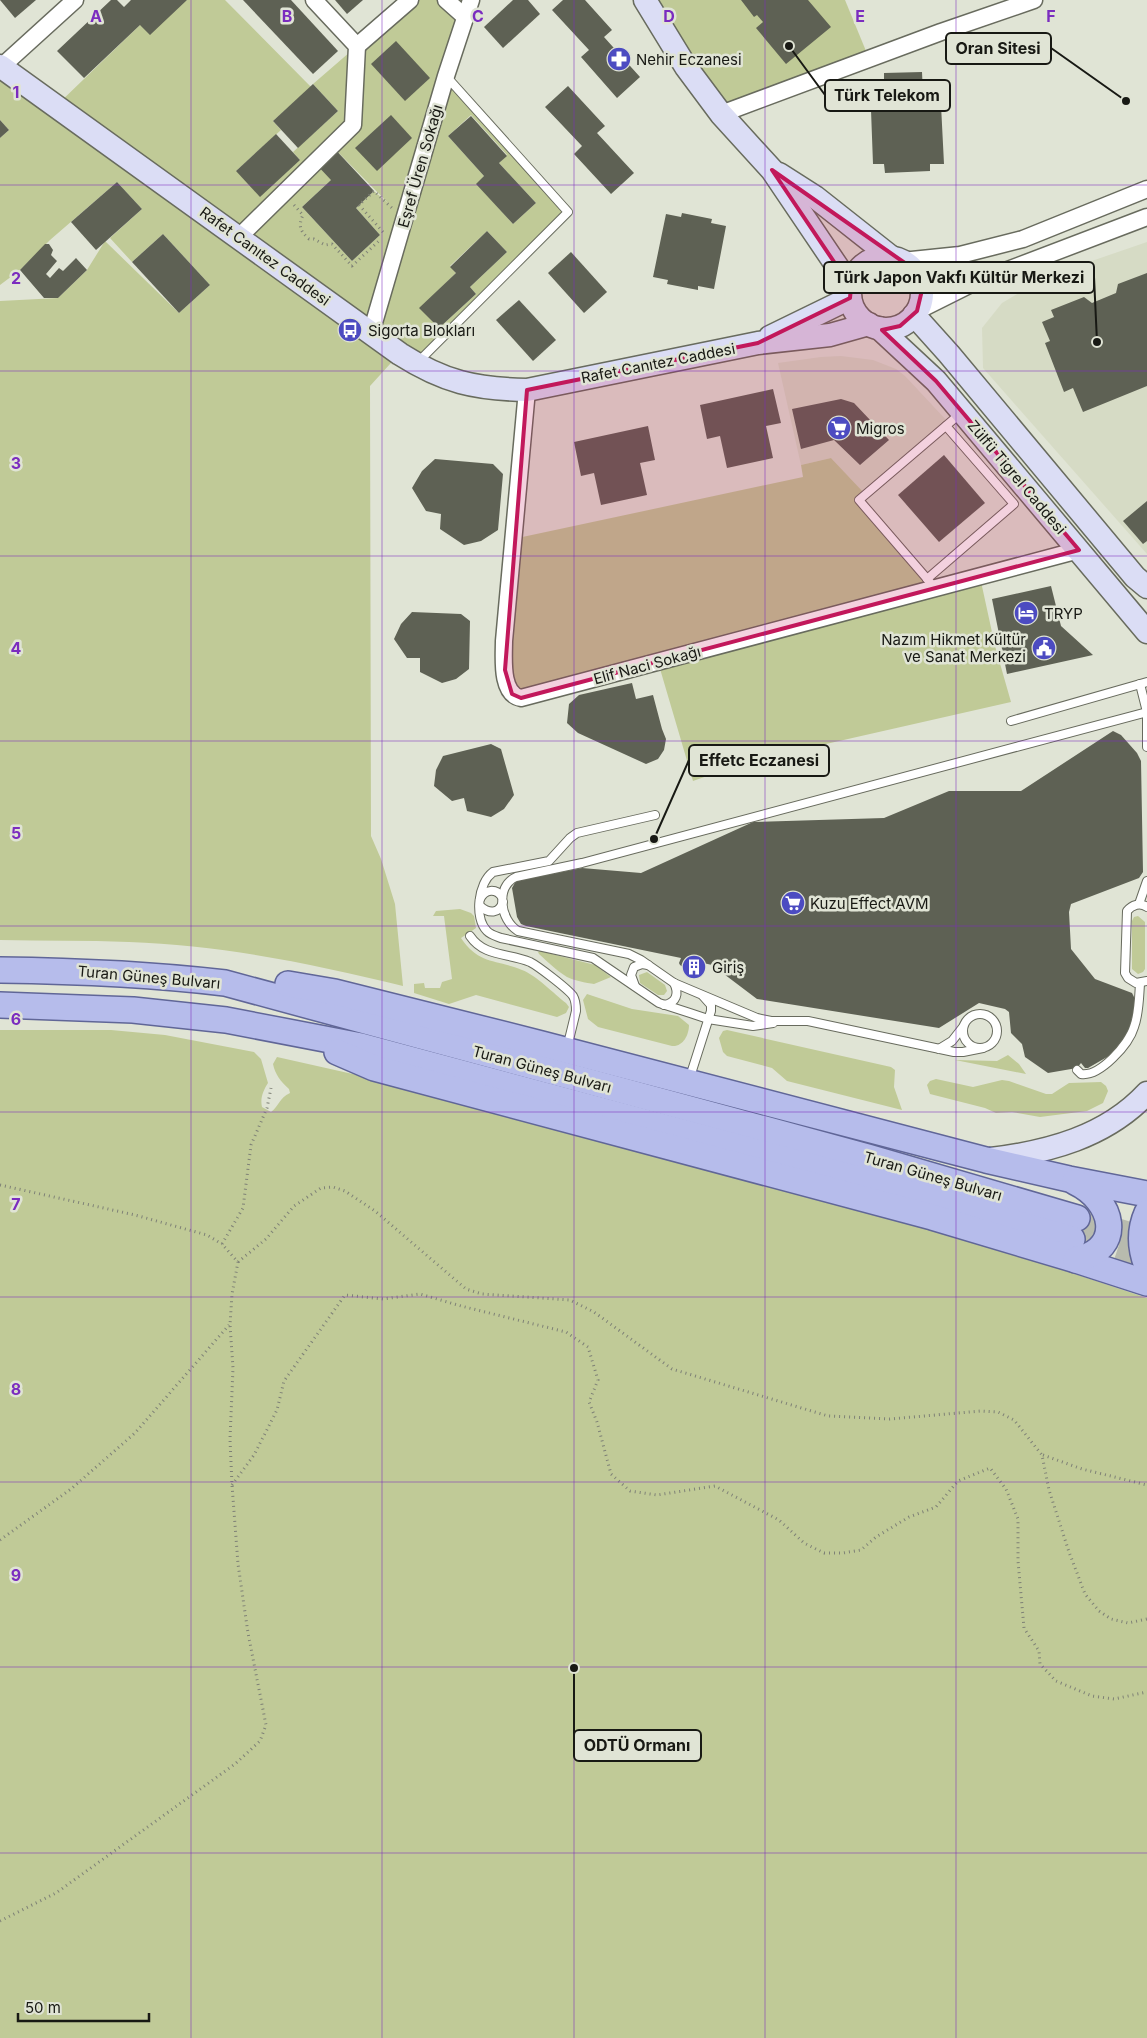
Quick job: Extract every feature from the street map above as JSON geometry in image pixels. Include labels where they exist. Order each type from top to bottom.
[{"type":"main road","points":[[644,0],[686,68],[721,114],[772,170],[851,292],[854,309],[860,318],[874,326],[890,328],[900,326],[915,313],[921,302],[922,290],[919,278],[912,268],[897,259],[815,197],[772,170]]},
{"type":"main road","name":"Rafet Canıtez Caddesi","points":[[0,67],[416,364],[435,374],[463,384],[495,389],[527,390],[758,343],[830,335],[874,326]]},
{"type":"main road","points":[[851,292],[858,270],[865,264],[882,257],[897,259]]},
{"type":"main road","name":"Rafet Canıtez Caddesi","points":[[758,343],[851,292]]},
{"type":"main road","name":"Zülfü Tigrel Caddesi","points":[[915,313],[1143,580]]},
{"type":"main road","name":"Zülfü Tigrel Caddesi","points":[[874,326],[936,381],[954,419],[1079,550],[1147,632]]},
{"type":"main road","name":"Turan Güneş Bulvarı","points":[[0,970],[84,971],[155,975],[225,983],[868,1157],[1075,1239]]},
{"type":"main road","points":[[225,983],[284,983],[335,992],[566,1050],[986,1160],[1069,1180],[1147,1194]]},
{"type":"main road","points":[[0,1005],[133,1010],[226,1020],[287,1031],[374,1068],[913,1212],[1075,1239],[1147,1283]]},
{"type":"main road","points":[[986,1160],[1017,1156],[1068,1144],[1115,1120],[1147,1093]]},
{"type":"main road","points":[[1069,1180],[1086,1188],[1096,1196],[1105,1210],[1109,1227],[1106,1240],[1089,1255],[1075,1239]]},
{"type":"main road","points":[[1147,1213],[1141,1239],[1141,1248],[1147,1266]]},
{"type":"street","points":[[0,67],[75,0]]},
{"type":"street","points":[[240,238],[353,125],[357,46],[314,0]]},
{"type":"street","points":[[357,46],[410,0]]},
{"type":"street","points":[[446,0],[464,16]]},
{"type":"street","name":"Eşref Üren Sokağı","points":[[371,333],[470,0]]},
{"type":"street","points":[[721,114],[941,32],[1034,0]]},
{"type":"street","points":[[897,259],[960,255],[1023,238],[1147,189]]},
{"type":"street","points":[[915,313],[971,284],[1147,217]]},
{"type":"street","name":"Elif Naci Sokağı","points":[[527,390],[504,641],[507,685],[515,697],[521,698],[931,584],[1079,550]]},
{"type":"lane","points":[[416,364],[568,212],[446,76]]},
{"type":"lane","points":[[954,419],[1014,504],[931,584],[860,500],[954,419]]},
{"type":"lane","points":[[1011,720],[1144,683],[1147,712],[1147,747]]},
{"type":"lane","points":[[480,903],[486,911],[494,912],[500,909],[506,884],[516,877],[582,863],[1147,712]]},
{"type":"lane","points":[[655,815],[584,831],[570,838],[549,861],[493,872],[480,889],[484,927],[493,935],[593,958],[652,999],[664,1005],[708,1019],[753,1026],[763,1026],[785,1020]]},
{"type":"lane","points":[[1077,1070],[1081,1074],[1089,1074],[1109,1062],[1126,1041],[1135,1024],[1144,982],[1132,982],[1125,973],[1126,916],[1130,907],[1143,906],[1147,881]]},
{"type":"lane","points":[[480,903],[482,895],[489,891],[496,892],[503,900],[505,917],[508,923],[518,931],[629,954],[674,983],[757,1018],[771,1021],[808,1021],[939,1049],[963,1052],[988,1046],[996,1039],[998,1028],[993,1018],[983,1014],[971,1016],[952,1041],[939,1049]]},
{"type":"lane","points":[[470,936],[477,945],[485,950],[532,963],[573,996],[576,1012],[566,1050]]},
{"type":"lane","points":[[635,986],[631,975],[634,967],[642,964],[648,965]]},
{"type":"lane","points":[[664,1005],[670,1004],[677,998],[678,992],[674,983]]},
{"type":"lane","points":[[688,1082],[712,1011],[711,1005],[700,993]]},
{"type":"lane","points":[[964,1025],[964,1037],[967,1042],[971,1046],[983,1048]]},
{"type":"path","points":[[303,215],[299,225],[304,235],[325,245],[332,244],[352,266],[385,235],[359,205],[374,191]]},
{"type":"path","points":[[222,1244],[243,1208],[251,1145],[267,1108],[271,1088]]},
{"type":"path","points":[[0,1186],[135,1215],[207,1235],[222,1244],[238,1262]]},
{"type":"path","points":[[0,1920],[56,1893],[235,1764],[260,1742],[266,1725],[248,1633],[238,1564],[232,1485],[230,1439],[233,1368],[230,1325],[232,1294],[238,1262],[266,1239],[294,1206],[321,1188],[333,1187],[345,1191],[375,1211],[466,1289],[482,1294],[570,1300],[594,1312],[672,1369],[828,1416],[890,1419],[981,1411],[998,1412],[1014,1420],[1042,1455],[1049,1490],[1085,1594],[1099,1611],[1111,1619],[1128,1623],[1147,1619]]},
{"type":"path","points":[[232,1485],[254,1455],[277,1410],[284,1381],[345,1295],[383,1299],[420,1294],[566,1332],[588,1347],[598,1380],[589,1402],[597,1422],[611,1474],[630,1491],[657,1495],[715,1486],[779,1520],[804,1543],[824,1553],[843,1554],[861,1550],[876,1537],[909,1517],[936,1506],[958,1481],[990,1468],[1006,1489],[1018,1519],[1018,1561],[1024,1628],[1039,1651],[1040,1664],[1056,1681],[1092,1696],[1114,1699],[1147,1692]]},
{"type":"path","points":[[0,1540],[71,1489],[135,1433],[230,1325]]},
{"type":"path","points":[[1042,1455],[1082,1469],[1147,1485]]},
{"type":"highlighted area","points":[[772,170],[912,268],[922,290],[917,311],[900,326],[882,330],[936,381],[1079,550],[521,698],[512,694],[505,670],[527,390],[758,343],[850,298],[851,287]]},
{"type":"shaded area","points":[[1147,242],[1147,554],[983,368],[982,328],[1002,303],[1048,276]]},
{"type":"shaded area","points":[[841,356],[873,360],[896,369],[905,376],[947,421],[866,495],[831,458],[801,465],[778,363]]},
{"type":"green space","points":[[187,0],[225,0],[311,87],[273,121],[281,130],[236,171],[300,160],[293,152],[338,111],[313,84],[410,0],[471,0],[446,77],[568,212],[416,364],[400,353],[370,386],[371,836],[381,859],[395,904],[403,986],[301,963],[198,947],[113,941],[0,940],[0,301],[58,298],[87,270],[105,241],[179,313],[210,285],[163,234],[132,262],[110,238],[142,209],[117,182],[50,240],[20,270],[0,285],[0,138],[9,130],[0,120],[0,68],[56,106],[140,25]],"holes":[[[471,115],[507,155],[499,163],[536,203],[513,224],[477,184],[484,176],[448,136]],[[332,146],[388,203],[374,191],[356,208],[380,235],[352,261],[302,207],[331,180]],[[487,231],[507,252],[470,287],[476,294],[439,328],[420,308],[456,273],[450,266]]]},
{"type":"green space","points":[[645,0],[845,0],[866,51],[721,114]]},
{"type":"green space","points":[[831,458],[866,495],[860,500],[935,588],[980,577],[995,646],[1011,702],[747,762],[693,781],[658,662],[521,698],[507,685],[513,539],[803,477],[801,465]]},
{"type":"green space","points":[[460,909],[474,916],[476,928],[461,938],[474,953],[488,960],[527,972],[566,1003],[569,1007],[566,1013],[557,1017],[476,995],[449,1004],[414,993],[414,984],[424,983],[425,988],[440,988],[442,982],[452,979],[444,916],[433,916],[436,911]]},
{"type":"green space","points":[[1138,916],[1145,922],[1145,969],[1138,974],[1132,969],[1132,921],[1134,917]]},
{"type":"green space","points":[[538,952],[595,965],[611,977],[594,984],[569,978],[539,954]]},
{"type":"green space","points":[[647,972],[665,985],[667,991],[664,995],[658,995],[640,983],[639,975]]},
{"type":"green space","points":[[587,994],[632,1009],[678,1016],[689,1025],[687,1036],[679,1045],[672,1046],[598,1027],[588,1019],[583,1000]]},
{"type":"green space","points":[[0,1030],[111,1030],[165,1035],[254,1052],[261,1059],[268,1083],[262,1095],[262,1107],[271,1112],[290,1093],[274,1068],[273,1064],[277,1057],[366,1077],[924,1228],[1033,1260],[1147,1298],[1147,2038],[0,2038]]},
{"type":"green space","points":[[727,1030],[891,1067],[895,1070],[894,1087],[902,1110],[787,1081],[772,1068],[727,1056],[723,1052],[719,1038],[723,1031]]},
{"type":"green space","points":[[1008,1055],[1019,1064],[1026,1074],[955,1060],[997,1061]]},
{"type":"green space","points":[[936,1079],[973,1087],[1002,1080],[1046,1094],[1052,1094],[1069,1083],[1101,1082],[1108,1091],[1103,1103],[1087,1111],[1040,1117],[1012,1112],[996,1113],[985,1108],[930,1094],[927,1085],[930,1081]]},
{"type":"building","points":[[0,0],[36,0],[15,18]]},
{"type":"building","points":[[111,0],[117,0],[124,7],[131,0],[187,0],[150,35],[140,25],[84,78],[57,51]]},
{"type":"building","points":[[243,0],[291,0],[338,51],[313,74]]},
{"type":"building","points":[[335,0],[363,0],[347,14]]},
{"type":"building","points":[[513,0],[528,0],[540,14],[503,48],[484,27]]},
{"type":"building","points":[[563,0],[585,0],[612,30],[604,37],[640,77],[617,98],[581,57],[589,50],[552,10]]},
{"type":"building","points":[[741,0],[808,0],[831,27],[786,64],[756,28],[763,22],[757,15],[754,17]]},
{"type":"building","points":[[396,41],[430,78],[405,101],[371,64]]},
{"type":"building","points":[[922,72],[923,94],[933,94],[933,105],[941,105],[944,164],[930,164],[930,171],[885,173],[884,164],[873,164],[871,110],[876,110],[876,93],[884,92],[884,73]]},
{"type":"building","points":[[313,84],[338,111],[298,148],[273,121]]},
{"type":"building","points":[[568,86],[605,126],[597,133],[634,173],[611,194],[574,154],[582,146],[545,107]]},
{"type":"building","points":[[391,115],[412,138],[377,171],[355,148]]},
{"type":"building","points":[[471,116],[507,156],[499,163],[536,203],[513,224],[476,184],[484,176],[448,136]]},
{"type":"building","points":[[0,120],[9,130],[0,138]]},
{"type":"building","points":[[276,134],[300,160],[260,197],[236,171]]},
{"type":"building","points":[[332,146],[374,191],[356,208],[380,235],[352,261],[302,207],[331,180],[315,163]]},
{"type":"building","points":[[117,182],[142,209],[96,250],[71,222]]},
{"type":"building","points":[[682,213],[712,219],[711,223],[726,226],[714,289],[698,286],[698,290],[667,284],[668,280],[653,277],[666,214],[681,217]]},
{"type":"building","points":[[487,231],[507,252],[470,287],[476,294],[439,328],[419,308],[456,273],[450,267]]},
{"type":"building","points":[[163,234],[210,285],[179,313],[132,262]]},
{"type":"building","points":[[45,244],[49,244],[53,250],[51,255],[57,261],[46,274],[50,278],[59,268],[63,271],[76,258],[87,270],[58,298],[44,298],[20,270]]},
{"type":"building","points":[[571,252],[607,292],[584,313],[548,273]]},
{"type":"building","points":[[1147,273],[1147,386],[1083,412],[1073,388],[1064,392],[1045,343],[1050,341],[1042,322],[1054,317],[1051,310],[1084,297],[1092,303],[1116,293],[1118,284]]},
{"type":"building","points":[[519,300],[556,340],[533,361],[496,320]]},
{"type":"building","points":[[773,389],[781,423],[766,426],[773,458],[727,468],[720,436],[707,439],[700,405]]},
{"type":"building","points":[[841,399],[854,403],[889,440],[860,465],[834,440],[801,449],[792,409]]},
{"type":"building","points":[[648,426],[655,460],[640,463],[647,495],[601,505],[594,473],[581,476],[574,442]]},
{"type":"building","points":[[944,455],[985,503],[939,542],[898,495]]},
{"type":"building","points":[[435,459],[493,464],[503,474],[498,530],[481,541],[464,545],[440,529],[441,514],[426,511],[412,488],[422,471]]},
{"type":"building","points":[[1147,501],[1147,541],[1143,544],[1123,521]]},
{"type":"building","points":[[1051,586],[1061,626],[1093,655],[1007,674],[992,599]]},
{"type":"building","points":[[412,612],[461,614],[470,621],[469,669],[456,679],[442,683],[420,672],[420,658],[407,658],[394,639],[401,624]]},
{"type":"building","points":[[632,683],[636,699],[653,695],[666,739],[664,750],[658,759],[646,764],[578,733],[567,723],[569,704],[579,695]]},
{"type":"building","name":"Kuzu Effect AVM","points":[[1113,731],[1121,735],[1137,753],[1141,761],[1143,872],[1139,878],[1071,904],[1069,912],[1071,949],[1095,979],[1132,993],[1136,1001],[1129,1030],[1114,1053],[1088,1068],[1085,1068],[1081,1063],[1077,1068],[1048,1073],[1025,1057],[1022,1044],[1011,1033],[1009,1012],[1005,1009],[979,1003],[939,1028],[757,999],[712,965],[699,962],[705,968],[703,975],[693,974],[680,965],[681,958],[526,926],[521,924],[517,917],[512,888],[516,881],[582,868],[641,873],[753,822],[884,818],[949,791],[1021,791]]},
{"type":"building","points":[[491,744],[501,749],[514,795],[504,809],[491,817],[467,811],[464,798],[452,801],[434,786],[436,770],[443,756]]},
{"type":"tunnel","points":[[1077,1218],[1147,1240]]},
{"type":"tunnel","points":[[1081,1242],[1147,1264]]},
{"type":"place","name":"Türk Telekom","points":[[789,46]]},
{"type":"place","name":"Nehir Eczanesi","points":[[619,59]]},
{"type":"place","name":"Oran Sitesi","points":[[1126,101]]},
{"type":"place","name":"Sigorta Blokları","points":[[350,330]]},
{"type":"place","name":"Türk Japon Vakfı Kültür Merkezi","points":[[1097,342]]},
{"type":"place","name":"Migros","points":[[839,428]]},
{"type":"place","name":"TRYP","points":[[1026,613]]},
{"type":"place","name":"Nazım Hikmet Kültür ve Sanat Merkezi","points":[[1044,648]]},
{"type":"place","name":"Effetc Eczanesi","points":[[654,839]]},
{"type":"place","name":"Kuzu Effect AVM","points":[[793,903]]},
{"type":"place","name":"Giriş","points":[[694,967]]},
{"type":"place","name":"ODTÜ Ormanı","points":[[574,1668]]}]
